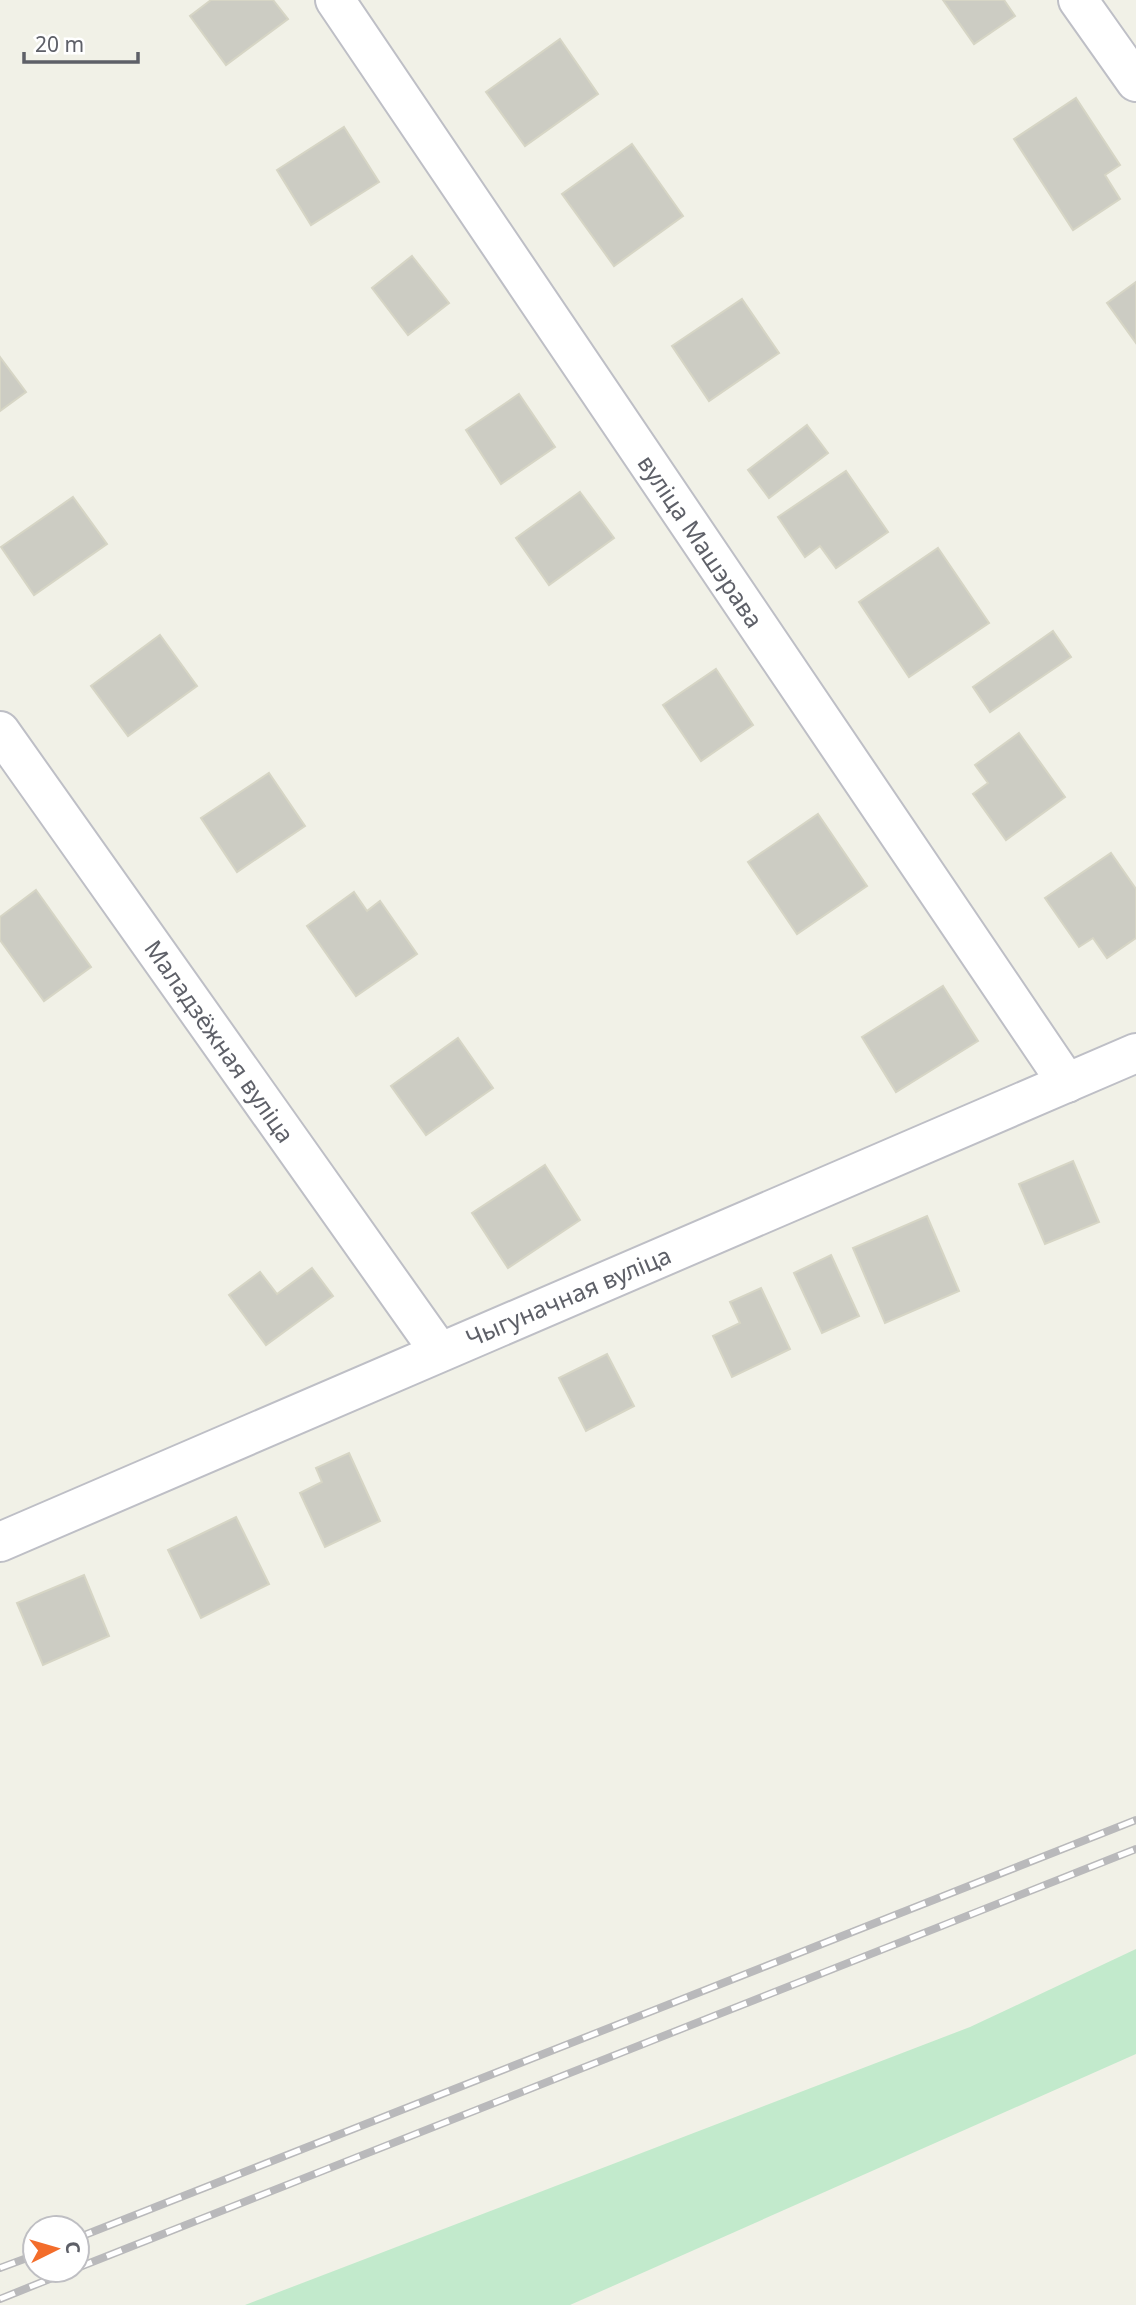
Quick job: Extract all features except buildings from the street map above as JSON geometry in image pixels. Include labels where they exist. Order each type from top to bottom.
[{"type":"street","name":"вуліца Машэрава","points":[[335,0],[1067,1083]]},
{"type":"street","points":[[1079,0],[1136,82]]},
{"type":"street","name":"Маладзёжная вуліца","points":[[0,731],[439,1351]]},
{"type":"street","name":"Чыгуначная вуліца","points":[[0,1542],[1136,1053]]},
{"type":"green space","points":[[1136,1949],[1136,2054],[570,2305],[245,2305],[970,2027]]},
{"type":"railway","points":[[91,2232],[1136,1820]]},
{"type":"railway","points":[[91,2262],[1136,1849]]},
{"type":"railway","points":[[0,2268],[21,2260]]},
{"type":"railway","points":[[0,2299],[37,2284]]}]
